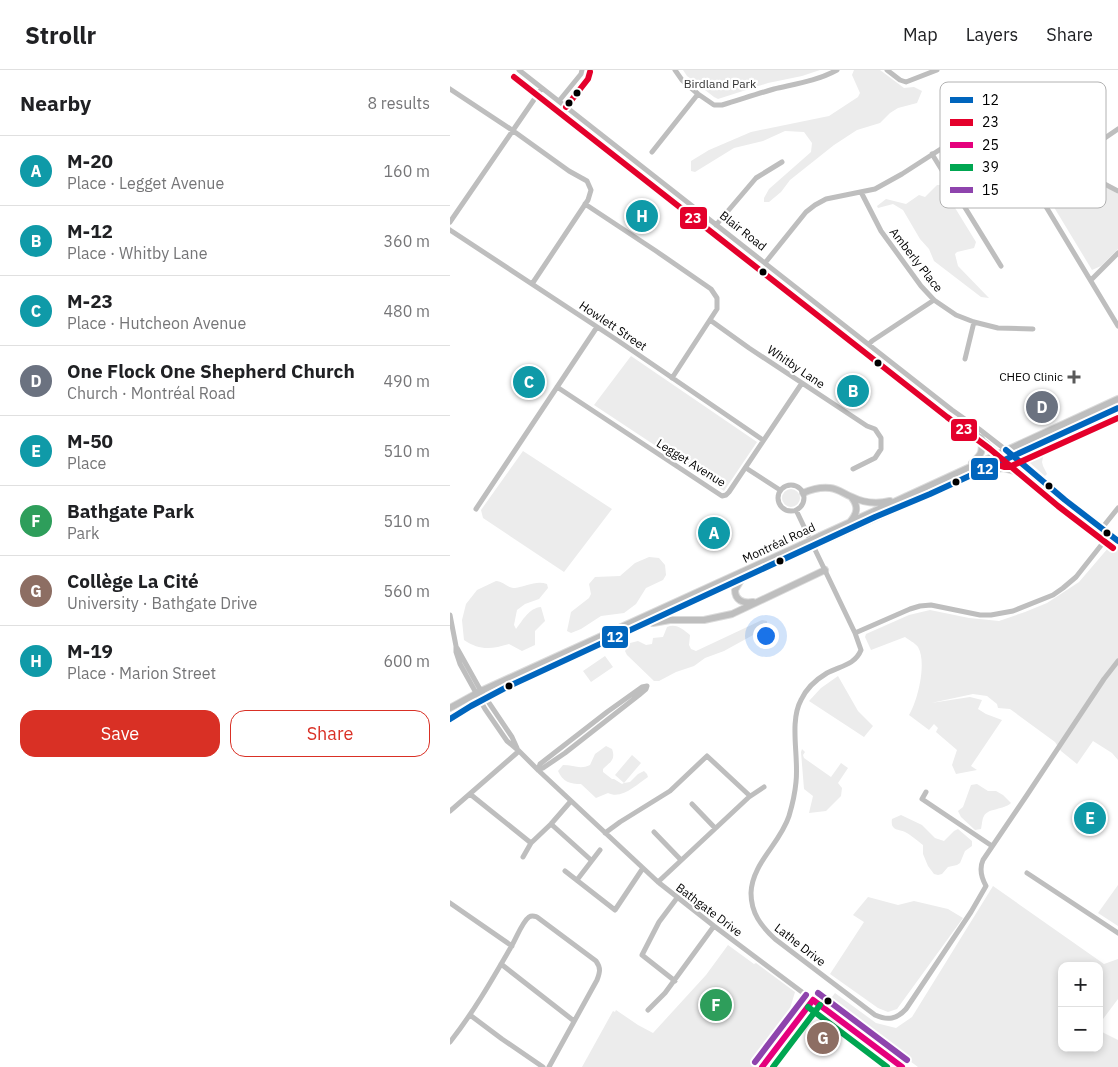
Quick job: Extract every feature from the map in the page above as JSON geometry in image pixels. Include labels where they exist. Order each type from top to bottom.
[{"type":"main road","name":"Montréal Road","points":[[821,539],[850,523],[1118,398]]},
{"type":"main road","name":"Montréal Road","points":[[450,708],[478,692],[1118,408]]},
{"type":"main road","points":[[969,467],[982,453],[981,438]]},
{"type":"main road","name":"Blair Road","points":[[1006,450],[1065,500],[1118,541]]},
{"type":"main road","name":"Blair Road","points":[[998,453],[1026,476],[1065,500]]},
{"type":"main road","points":[[968,476],[999,468],[1014,470],[1026,476]]},
{"type":"main road","points":[[803,493],[819,488],[830,488],[866,502],[877,503],[901,499]]},
{"type":"main road","points":[[850,523],[857,510],[856,504],[851,497]]},
{"type":"main road","name":"Montréal Road","points":[[450,719],[483,700],[744,578],[802,548]]},
{"type":"main road","points":[[642,625],[670,620],[704,620],[722,617],[741,610],[825,570]]},
{"type":"main road","points":[[744,578],[736,587],[737,597],[744,603],[758,601]]},
{"type":"street","name":"Blair Road","points":[[519,70],[952,410],[1006,450]]},
{"type":"street","points":[[559,101],[581,74],[582,70]]},
{"type":"street","points":[[676,70],[682,80],[698,94],[714,105],[722,106],[774,89],[807,82],[837,70]]},
{"type":"street","points":[[887,70],[900,80],[906,82],[937,70]]},
{"type":"street","points":[[450,222],[542,88]]},
{"type":"street","points":[[450,89],[569,171],[587,181],[591,190],[588,200],[532,284]]},
{"type":"street","points":[[652,152],[698,94]]},
{"type":"street","points":[[1106,137],[1118,129]]},
{"type":"street","points":[[765,263],[806,212],[815,205],[826,199],[875,189],[940,149]]},
{"type":"street","points":[[932,154],[940,167]]},
{"type":"street","points":[[716,225],[756,178],[782,162]]},
{"type":"street","points":[[1106,185],[1118,191]]},
{"type":"street","name":"Amberly Place","points":[[861,192],[881,231],[920,286],[934,300],[956,315],[974,322],[998,328],[1033,329]]},
{"type":"street","points":[[585,204],[710,289],[717,298],[717,309],[672,378]]},
{"type":"street","points":[[965,208],[1001,266]]},
{"type":"street","points":[[1047,208],[1090,280],[1116,318],[1118,326]]},
{"type":"street","name":"Howlett Street","points":[[450,230],[763,440]]},
{"type":"street","points":[[1090,280],[1118,253]]},
{"type":"street","points":[[869,344],[872,340],[934,300]]},
{"type":"street","name":"Whitby Lane","points":[[710,320],[866,426],[875,428],[881,438],[881,449],[875,458],[853,469]]},
{"type":"street","points":[[965,359],[974,322]]},
{"type":"street","points":[[476,509],[597,327]]},
{"type":"street","name":"Legget Avenue","points":[[557,387],[722,496],[729,492],[746,468],[802,383]]},
{"type":"street","name":"Blair Road","points":[[952,410],[998,453]]},
{"type":"street","points":[[746,468],[780,490]]},
{"type":"street","points":[[791,484],[798,486],[803,493],[803,502],[796,510],[789,511],[780,506],[778,499],[780,490],[785,486],[791,484]]},
{"type":"street","points":[[1102,528],[1118,508]]},
{"type":"street","points":[[796,510],[855,632],[920,606],[931,605],[980,615],[1013,611],[1053,595],[1063,588],[1076,577],[1110,534]]},
{"type":"street","name":"Bathgate Drive","points":[[450,614],[456,646],[478,692],[512,737],[519,751],[658,882],[902,1067]]},
{"type":"street","name":"Lathe Drive","points":[[855,632],[860,647],[859,654],[849,663],[818,679],[800,702],[795,717],[796,782],[789,816],[785,826],[755,873],[751,896],[756,918],[775,939],[875,1015],[886,1019],[897,1016],[906,1009],[976,904],[986,886],[980,866],[983,860],[1118,661]]},
{"type":"street","points":[[642,686],[647,686],[646,690],[565,753],[544,768],[538,770],[540,764],[607,712],[642,686]]},
{"type":"street","points":[[450,811],[519,751]]},
{"type":"street","points":[[605,832],[670,791],[707,756],[750,796]]},
{"type":"street","points":[[658,882],[750,796],[764,788]]},
{"type":"street","points":[[926,792],[922,799],[992,846]]},
{"type":"street","points":[[470,794],[531,843]]},
{"type":"street","points":[[523,857],[531,843],[571,801]]},
{"type":"street","points":[[692,804],[715,828]]},
{"type":"street","points":[[551,824],[591,860]]},
{"type":"street","points":[[654,832],[681,860]]},
{"type":"street","points":[[577,880],[600,850]]},
{"type":"street","points":[[565,871],[615,910],[643,868]]},
{"type":"street","points":[[1028,873],[1118,933]]},
{"type":"street","points":[[674,981],[642,955],[659,922],[678,898]]},
{"type":"street","points":[[450,903],[512,946]]},
{"type":"street","points":[[450,1042],[466,1022],[512,946],[524,922],[529,917],[537,917],[596,961],[600,967],[597,980],[548,1067]]},
{"type":"street","points":[[648,1010],[665,993],[714,926]]},
{"type":"street","points":[[501,964],[574,1021]]},
{"type":"street","points":[[762,1067],[813,1000]]},
{"type":"street","points":[[470,1015],[543,1067]]},
{"type":"green space","name":"Birdland Park","points":[[683,70],[820,70],[768,83],[718,99],[687,76]]},
{"type":"green space","points":[[854,70],[880,70],[904,88],[914,87],[922,91],[917,103],[898,108],[880,123],[857,130],[834,145],[790,180],[781,192],[769,202],[764,202],[764,198],[769,189],[811,152],[812,143],[804,132],[785,131],[763,141],[734,148],[695,172],[691,171],[691,161],[709,150],[751,132],[829,116],[858,97],[860,93],[852,75]]},
{"type":"green space","points":[[937,185],[940,185],[940,208],[955,208],[976,242],[974,248],[955,254],[958,266],[989,298],[981,297],[934,261],[929,249],[920,239],[903,210],[893,204],[878,208],[877,206],[886,199],[906,204],[919,195],[925,197]]},
{"type":"green space","points":[[1106,187],[1118,194],[1118,249],[1101,266],[1092,270],[1054,208],[1106,208]]},
{"type":"green space","points":[[631,356],[757,442],[724,491],[594,405]]},
{"type":"green space","points":[[1057,441],[1060,448],[1058,446],[1042,453],[1042,462],[1047,474],[1045,476],[1030,463],[1028,457],[1031,453]]},
{"type":"green space","points":[[523,451],[612,509],[564,572],[483,518],[481,510]]},
{"type":"green space","points":[[787,489],[795,489],[800,494],[798,505],[787,507],[782,502],[782,494]]},
{"type":"green space","points":[[1109,547],[1118,549],[1118,760],[1112,753],[1093,741],[1077,764],[1061,751],[1055,742],[1010,709],[998,708],[997,704],[987,696],[973,694],[931,703],[970,697],[982,700],[978,709],[1002,720],[971,766],[977,770],[956,774],[952,765],[957,750],[936,732],[938,728],[934,724],[929,730],[909,715],[920,681],[922,662],[918,647],[905,637],[871,650],[865,637],[866,634],[909,615],[930,610],[969,618],[999,621],[1025,612],[1047,603],[1079,582]]},
{"type":"green space","points":[[649,557],[659,558],[665,565],[666,575],[663,580],[646,588],[636,604],[624,613],[601,616],[581,629],[571,633],[567,631],[571,612],[589,598],[591,594],[589,584],[595,577],[620,576],[635,563]]},
{"type":"green space","points":[[496,581],[515,588],[535,583],[547,584],[548,588],[539,599],[525,604],[517,610],[514,625],[516,629],[530,612],[541,607],[545,621],[535,631],[535,645],[522,651],[509,644],[486,648],[475,646],[464,640],[462,620],[466,604],[477,590]]},
{"type":"green space","points":[[762,620],[767,621],[767,626],[764,629],[724,651],[705,658],[694,666],[676,672],[659,681],[654,681],[625,651],[630,643],[638,641],[646,645],[652,644],[653,638],[663,637],[667,627],[676,626],[690,635],[689,645],[691,649],[696,651]]},
{"type":"green space","points":[[605,656],[613,667],[591,682],[583,671]]},
{"type":"green space","points":[[838,676],[858,711],[873,726],[864,737],[809,701],[821,688]]},
{"type":"green space","points":[[606,746],[612,749],[613,756],[612,760],[603,769],[603,772],[612,779],[622,784],[630,782],[644,771],[648,777],[624,793],[613,795],[608,793],[596,798],[581,784],[573,784],[562,778],[558,771],[563,765],[580,767],[590,765],[595,754]]},
{"type":"green space","points":[[802,749],[805,752],[804,758],[831,777],[841,763],[848,768],[838,783],[842,788],[841,796],[826,811],[809,813],[813,796],[804,789]]},
{"type":"green space","points":[[632,755],[641,763],[624,783],[615,775]]},
{"type":"green space","points":[[977,784],[988,791],[996,791],[1011,803],[986,813],[981,829],[975,830],[961,817],[958,811],[963,807],[971,785]]},
{"type":"green space","points":[[901,815],[922,825],[935,838],[944,841],[958,829],[972,841],[972,846],[965,851],[960,863],[948,867],[942,874],[934,874],[923,854],[923,845],[907,833],[893,828],[892,819]]},
{"type":"green space","points":[[1118,885],[1118,926],[1098,913]]},
{"type":"green space","points":[[993,886],[1101,962],[1058,962],[1058,1052],[1103,1052],[1103,1032],[1118,1040],[1118,1067],[918,1067],[829,1001],[835,993],[876,1023],[896,1028],[912,1017]]},
{"type":"green space","points":[[868,897],[898,905],[914,901],[948,909],[963,918],[897,1009],[888,1012],[878,1008],[830,974],[864,922],[853,915]]},
{"type":"green space","points":[[728,945],[795,992],[789,1012],[806,1004],[756,1067],[582,1067],[613,1011],[615,1012],[616,1010],[653,1033],[706,975]]},
{"type":"green space","points":[[1118,959],[1118,999],[1103,1019],[1103,963]]},
{"type":"transit line","name":"23","points":[[566,107],[588,79],[590,72]]},
{"type":"transit line","name":"23","points":[[514,77],[990,449],[1058,506],[1113,548]]},
{"type":"transit line","name":"12","points":[[450,719],[509,686],[875,517],[930,494],[1118,408]]},
{"type":"transit line","name":"23","points":[[998,465],[1009,467],[1118,418]]},
{"type":"transit line","name":"12","points":[[1006,450],[1065,500],[1118,541]]},
{"type":"transit line","name":"15","points":[[818,993],[907,1060]]},
{"type":"transit line","name":"15","points":[[755,1062],[806,995]]},
{"type":"transit line","name":"25","points":[[813,1000],[902,1067]]},
{"type":"transit line","name":"25","points":[[762,1067],[813,1000]]},
{"type":"transit line","name":"39","points":[[773,1067],[820,1005]]},
{"type":"transit line","name":"39","points":[[808,1007],[887,1067]]},
{"type":"place","name":"M-19","points":[[642,216]]},
{"type":"place","name":"CHEO Clinic","points":[[1074,377]]},
{"type":"place","name":"M-23","points":[[529,382]]},
{"type":"place","name":"M-12","points":[[853,391]]},
{"type":"place","name":"One Flock One Shepherd Church","points":[[1042,407]]},
{"type":"place","name":"M-20","points":[[714,533]]},
{"type":"place","name":"M-50","points":[[1090,818]]},
{"type":"place","name":"Bathgate Park","points":[[716,1005]]},
{"type":"place","name":"Collège La Cité","points":[[823,1038]]}]
